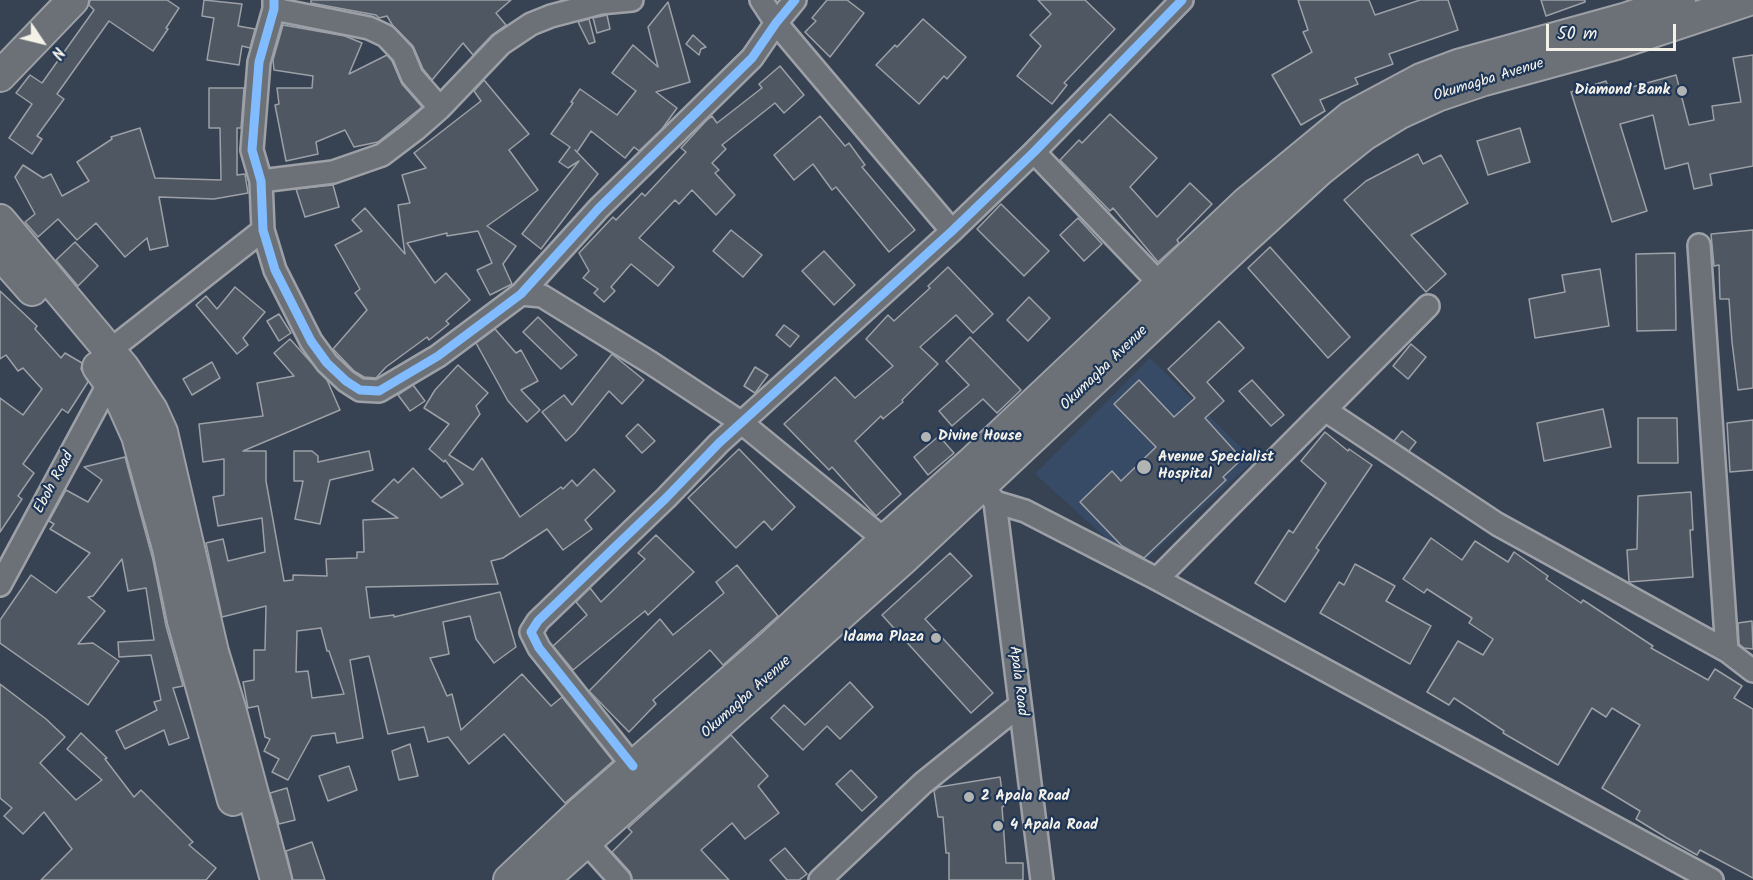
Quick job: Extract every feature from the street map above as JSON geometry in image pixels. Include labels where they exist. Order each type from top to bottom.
[{"type":"main road","points":[[0,46],[45,0]]},
{"type":"main road","points":[[0,76],[73,0]]},
{"type":"main road","name":"Okumagba Avenue","points":[[509,880],[633,766],[772,645],[885,540],[983,483],[1161,285],[1247,202],[1350,117],[1421,79],[1458,65],[1624,19],[1680,0]]},
{"type":"main road","name":"Okumagba Avenue","points":[[543,880],[983,483],[1320,170],[1364,135],[1401,113],[1437,96],[1484,80],[1616,44],[1749,0]]},
{"type":"main road","points":[[0,220],[140,391],[162,432],[213,652],[276,880]]},
{"type":"main road","points":[[0,254],[110,381],[137,436],[168,548],[183,621],[255,880]]},
{"type":"street","points":[[261,181],[333,172],[382,154],[440,108],[501,44],[531,24],[551,16],[600,3],[632,0]]},
{"type":"street","points":[[761,0],[776,23],[952,231]]},
{"type":"street","points":[[440,108],[412,76],[403,54],[386,36],[369,28],[274,5],[259,62],[252,150],[261,181],[263,230],[275,270],[310,341],[327,363],[346,381],[360,390],[380,391],[389,386],[438,356],[521,294],[599,208],[752,58],[795,0]]},
{"type":"street","points":[[633,766],[539,648],[531,632],[538,621],[666,498],[719,443],[952,231],[1034,152],[1182,0]]},
{"type":"street","points":[[1034,152],[1161,285]]},
{"type":"street","points":[[108,351],[263,230]]},
{"type":"street","points":[[1699,245],[1727,651]]},
{"type":"street","points":[[521,294],[542,296],[651,363],[742,423],[885,540]]},
{"type":"street","points":[[1156,579],[1428,306]]},
{"type":"street","name":"Eboh Road","points":[[0,585],[110,381]]},
{"type":"street","points":[[1325,410],[1497,524],[1727,651],[1753,671]]},
{"type":"street","points":[[983,483],[1024,511],[1156,579],[1712,880]]},
{"type":"street","name":"Apala Road","points":[[983,483],[1020,705],[1042,880]]},
{"type":"street","points":[[820,880],[923,783],[1020,705]]},
{"type":"street","points":[[586,842],[620,880]]},
{"type":"shaded area","name":"Avenue Specialist Hospital","points":[[1150,358],[1254,460],[1138,567],[1035,474]]},
{"type":"building","points":[[90,0],[167,0],[179,8],[153,51],[109,21],[57,94],[64,99],[37,136],[42,139],[32,154],[9,138],[32,104],[16,93],[30,75],[42,83],[94,10],[89,5]]},
{"type":"building","points":[[204,0],[242,4],[238,26],[255,29],[250,48],[242,46],[239,65],[207,60],[214,18],[202,16]]},
{"type":"building","points":[[311,0],[511,0],[496,13],[506,25],[492,35],[473,55],[463,43],[432,80],[423,69],[413,46],[393,26],[387,16],[379,18],[376,15],[311,3]]},
{"type":"building","points":[[827,0],[847,0],[864,13],[830,57],[805,32],[816,21],[812,18]]},
{"type":"building","points":[[1038,0],[1085,0],[1115,29],[1064,83],[1067,85],[1052,104],[1017,76],[1041,46],[1030,35],[1051,14]]},
{"type":"building","points":[[1298,0],[1369,0],[1375,15],[1420,0],[1448,0],[1458,30],[1389,54],[1393,64],[1355,78],[1358,84],[1320,100],[1325,111],[1301,125],[1272,75],[1312,52],[1303,32],[1308,30]]},
{"type":"building","points":[[1541,0],[1585,0],[1585,2],[1546,16]]},
{"type":"building","points":[[668,2],[690,82],[656,92],[677,108],[662,129],[639,151],[634,147],[625,158],[591,131],[577,152],[575,150],[598,174],[541,249],[522,234],[579,161],[568,168],[559,162],[570,147],[551,134],[580,89],[617,115],[636,91],[612,73],[633,45],[658,67],[648,27]]},
{"type":"building","points":[[607,15],[610,29],[597,33],[593,18]]},
{"type":"building","points":[[589,19],[595,42],[589,44],[578,22]]},
{"type":"building","points":[[923,19],[966,57],[947,79],[944,76],[919,104],[876,65],[895,45],[897,47]]},
{"type":"building","points":[[283,25],[345,36],[362,43],[349,74],[387,55],[402,84],[422,107],[378,142],[354,147],[345,130],[316,142],[318,154],[286,161],[275,105],[279,104],[277,88],[312,88],[313,76],[274,70],[273,60]]},
{"type":"building","points":[[693,35],[706,47],[701,49],[699,55],[686,44]]},
{"type":"building","points":[[1753,55],[1753,166],[1710,174],[1712,185],[1694,189],[1688,163],[1665,169],[1653,115],[1620,124],[1647,211],[1612,222],[1571,92],[1606,81],[1610,93],[1676,75],[1689,125],[1714,120],[1712,106],[1741,102],[1733,58]]},
{"type":"building","points":[[780,66],[804,95],[784,113],[775,103],[722,145],[726,149],[712,163],[719,170],[715,173],[735,195],[716,215],[692,190],[679,204],[675,200],[639,238],[674,267],[658,286],[631,264],[611,287],[615,291],[604,302],[594,293],[598,289],[583,278],[589,271],[579,253],[613,217],[616,220],[642,193],[645,196],[686,152],[681,148],[706,121],[712,116],[717,123],[762,88],[759,84]]},
{"type":"building","points":[[484,80],[529,134],[509,150],[538,190],[487,226],[516,246],[503,264],[512,284],[490,295],[477,270],[492,263],[478,231],[447,236],[447,233],[407,243],[435,283],[446,273],[470,300],[446,321],[449,324],[429,340],[427,337],[386,367],[376,378],[364,377],[354,371],[333,349],[367,310],[355,293],[360,289],[335,245],[362,231],[352,220],[365,208],[405,254],[398,205],[410,203],[402,175],[426,168],[414,153],[481,101],[474,91]]},
{"type":"building","points":[[209,88],[244,88],[241,128],[237,128],[237,175],[245,174],[248,193],[214,199],[159,197],[168,246],[150,250],[147,238],[125,257],[96,223],[77,240],[58,219],[38,237],[25,222],[35,214],[15,177],[23,165],[43,178],[51,174],[62,196],[89,181],[77,162],[112,139],[111,137],[140,128],[155,178],[221,180],[220,128],[209,128]]},
{"type":"building","points":[[1110,114],[1157,158],[1130,187],[1157,217],[1190,183],[1212,204],[1177,240],[1179,243],[1158,262],[1113,208],[1110,211],[1060,160],[1079,140],[1082,143]]},
{"type":"building","points":[[820,116],[845,146],[849,143],[865,165],[862,167],[915,230],[889,252],[836,187],[832,190],[813,164],[794,180],[774,155]]},
{"type":"building","points":[[1520,128],[1530,162],[1488,175],[1477,141]]},
{"type":"building","points":[[1418,154],[1423,164],[1441,155],[1468,203],[1411,235],[1446,274],[1426,292],[1344,200],[1366,181]]},
{"type":"building","points":[[333,185],[339,207],[305,217],[296,189]]},
{"type":"building","points":[[1001,204],[1049,251],[1024,276],[977,229]]},
{"type":"building","points":[[1078,218],[1102,244],[1084,261],[1060,235]]},
{"type":"building","points":[[731,230],[762,255],[743,277],[713,251]]},
{"type":"building","points":[[1753,230],[1753,388],[1738,390],[1729,299],[1720,299],[1719,265],[1714,266],[1711,234]]},
{"type":"building","points":[[75,242],[98,266],[78,286],[56,260]]},
{"type":"building","points":[[1270,247],[1350,337],[1328,358],[1248,268]]},
{"type":"building","points":[[824,251],[855,285],[834,305],[802,271]]},
{"type":"building","points":[[1675,253],[1676,330],[1637,331],[1636,254]]},
{"type":"building","points":[[948,267],[993,314],[973,333],[956,315],[920,347],[938,364],[902,400],[903,402],[883,419],[881,416],[855,441],[901,494],[876,516],[832,467],[829,470],[784,424],[835,377],[855,398],[893,366],[866,339],[888,315],[894,321],[930,288],[928,286]]},
{"type":"building","points":[[1600,269],[1609,326],[1535,338],[1529,299],[1565,292],[1562,275]]},
{"type":"building","points":[[235,287],[265,312],[243,338],[248,345],[237,354],[196,305],[206,296],[217,309]]},
{"type":"building","points":[[0,291],[37,326],[35,329],[61,358],[65,353],[82,363],[81,369],[88,382],[68,413],[62,409],[23,464],[34,473],[18,496],[22,499],[0,532],[0,398],[23,415],[42,389],[23,368],[18,371],[6,355],[0,359]]},
{"type":"building","points":[[1029,297],[1050,318],[1028,341],[1007,320]]},
{"type":"building","points":[[279,314],[291,333],[279,341],[267,321]]},
{"type":"building","points":[[538,317],[577,355],[561,369],[523,332]]},
{"type":"building","points":[[1219,321],[1244,348],[1207,382],[1224,401],[1205,418],[1242,459],[1223,477],[1226,480],[1144,558],[1122,546],[1080,502],[1112,471],[1121,481],[1156,447],[1114,404],[1139,380],[1174,417],[1195,398],[1168,369]]},
{"type":"building","points":[[784,325],[799,336],[790,347],[776,335]]},
{"type":"building","points":[[495,329],[516,353],[521,350],[538,381],[521,390],[540,410],[527,422],[508,401],[476,343]]},
{"type":"building","points":[[970,337],[1021,390],[997,413],[983,399],[952,426],[939,411],[969,385],[946,361]]},
{"type":"building","points":[[290,339],[327,380],[340,410],[243,451],[266,451],[266,481],[284,581],[293,580],[293,575],[327,576],[326,559],[357,558],[357,552],[364,552],[363,520],[398,518],[372,501],[394,479],[398,483],[413,468],[441,498],[463,484],[445,460],[444,462],[429,449],[449,424],[424,408],[435,390],[458,365],[488,393],[476,406],[480,414],[449,455],[473,470],[482,458],[520,517],[561,487],[563,489],[572,480],[577,486],[594,469],[615,491],[585,520],[592,529],[563,550],[547,529],[503,558],[491,561],[498,584],[366,587],[370,618],[394,615],[394,617],[500,592],[516,647],[494,663],[476,639],[470,616],[443,622],[449,654],[430,658],[447,696],[452,694],[461,730],[522,674],[551,706],[562,697],[613,761],[565,803],[504,734],[469,764],[448,737],[428,742],[424,727],[388,734],[369,656],[350,660],[363,738],[337,743],[335,733],[312,736],[288,780],[272,772],[279,759],[264,751],[270,739],[265,737],[258,706],[248,708],[243,682],[254,680],[254,650],[265,650],[266,606],[222,617],[206,543],[223,539],[228,561],[265,552],[262,518],[218,526],[213,497],[224,495],[224,459],[203,462],[199,424],[263,416],[257,383],[294,376],[274,353]],"holes":[[[321,628],[327,651],[329,651],[344,694],[312,698],[308,671],[296,672],[297,631]]]},
{"type":"building","points":[[1411,344],[1426,357],[1408,379],[1393,366]]},
{"type":"building","points":[[612,354],[644,380],[622,404],[609,391],[566,441],[542,412],[564,395],[572,405]]},
{"type":"building","points":[[212,362],[220,378],[192,395],[183,379]]},
{"type":"building","points":[[755,367],[768,375],[755,393],[744,386]]},
{"type":"building","points":[[1252,380],[1284,415],[1271,426],[1239,391]]},
{"type":"building","points":[[413,385],[425,401],[410,411],[398,395]]},
{"type":"building","points":[[1603,409],[1611,447],[1544,461],[1537,423]]},
{"type":"building","points":[[1638,418],[1677,418],[1678,463],[1638,463]]},
{"type":"building","points":[[1753,420],[1753,470],[1730,472],[1727,423]]},
{"type":"building","points":[[638,424],[655,441],[642,453],[626,436]]},
{"type":"building","points":[[1402,431],[1416,442],[1409,451],[1394,441]]},
{"type":"building","points":[[1325,432],[1348,451],[1349,449],[1372,465],[1316,548],[1319,550],[1285,602],[1255,583],[1289,530],[1293,533],[1326,483],[1301,461]]},
{"type":"building","points":[[939,436],[954,453],[928,475],[914,457]]},
{"type":"building","points":[[739,449],[795,507],[772,530],[764,521],[736,548],[688,498]]},
{"type":"building","points":[[294,451],[312,451],[318,456],[318,462],[369,451],[373,470],[330,480],[320,524],[295,519],[303,481],[294,481]]},
{"type":"building","points":[[125,457],[153,560],[166,626],[183,686],[173,688],[189,738],[169,745],[164,730],[125,749],[116,731],[157,710],[154,702],[161,700],[151,655],[119,657],[118,642],[154,640],[146,588],[128,591],[122,559],[93,596],[88,597],[105,611],[78,644],[93,643],[119,661],[88,705],[0,643],[0,620],[31,575],[56,593],[90,553],[50,529],[54,524],[49,521],[66,490],[88,502],[102,480],[84,467]]},
{"type":"building","points":[[1691,492],[1693,530],[1690,530],[1693,577],[1629,582],[1627,550],[1637,549],[1638,496]]},
{"type":"building","points":[[656,535],[694,572],[648,615],[645,611],[573,670],[553,646],[587,615],[576,602],[590,588],[601,602],[645,559],[638,553]]},
{"type":"building","points":[[1431,538],[1462,560],[1475,541],[1508,562],[1514,552],[1548,576],[1546,579],[1581,603],[1583,600],[1653,646],[1651,648],[1708,680],[1715,669],[1742,686],[1734,698],[1753,709],[1753,878],[1700,850],[1697,855],[1667,838],[1636,819],[1640,811],[1602,788],[1640,725],[1612,708],[1606,717],[1592,708],[1558,765],[1503,733],[1504,731],[1454,698],[1449,705],[1427,692],[1458,641],[1483,655],[1493,639],[1469,623],[1472,618],[1427,589],[1424,593],[1403,579]]},
{"type":"building","points":[[950,553],[972,576],[925,619],[993,693],[971,713],[882,615]]},
{"type":"building","points":[[1355,564],[1395,586],[1386,601],[1431,626],[1410,664],[1320,613],[1339,582],[1344,585]]},
{"type":"building","points":[[737,565],[778,616],[723,665],[710,650],[653,700],[656,704],[629,732],[589,691],[660,619],[673,635],[724,593],[716,582]]},
{"type":"building","points":[[1752,621],[1753,649],[1744,648],[1739,644],[1738,623]]},
{"type":"building","points":[[850,682],[873,707],[840,739],[827,726],[803,750],[771,718],[784,705],[805,725]]},
{"type":"building","points":[[0,684],[46,719],[65,737],[40,763],[76,800],[102,780],[67,749],[81,733],[107,758],[105,759],[134,797],[141,790],[193,842],[189,845],[216,868],[206,880],[41,880],[72,849],[44,812],[23,834],[4,816],[12,808],[0,798]]},
{"type":"building","points":[[731,735],[768,776],[758,786],[779,813],[745,839],[732,823],[701,850],[729,880],[632,880],[630,872],[612,852],[632,832],[628,828]]},
{"type":"building","points":[[410,744],[418,776],[399,780],[392,751]]},
{"type":"building","points":[[349,766],[357,790],[328,801],[319,776]]},
{"type":"building","points":[[851,770],[877,797],[862,811],[836,784]]},
{"type":"building","points":[[1000,777],[1004,806],[1002,807],[1006,863],[1023,863],[1023,880],[949,880],[949,853],[946,853],[943,817],[938,817],[934,791],[939,787]]},
{"type":"building","points":[[287,788],[295,820],[279,824],[270,793]]},
{"type":"building","points":[[312,842],[325,880],[293,880],[286,851]]},
{"type":"building","points":[[785,848],[807,874],[799,880],[787,880],[770,860]]},
{"type":"cycle path","points":[[274,0],[274,9],[259,62],[252,150],[261,181],[263,230],[275,270],[311,341],[327,363],[346,381],[360,390],[379,391],[438,356],[521,294],[599,208],[752,58],[795,0]]},
{"type":"cycle path","points":[[633,766],[539,648],[531,632],[538,621],[666,498],[719,443],[952,231],[1034,152],[1182,0]]},
{"type":"place","name":"Diamond Bank","points":[[1682,91]]},
{"type":"place","name":"Divine House","points":[[926,437]]},
{"type":"place","name":"Avenue Specialist Hospital","points":[[1144,467]]},
{"type":"place","name":"Idama Plaza","points":[[936,638]]},
{"type":"place","name":"2 Apala Road","points":[[969,797]]},
{"type":"place","name":"4 Apala Road","points":[[998,826]]}]
